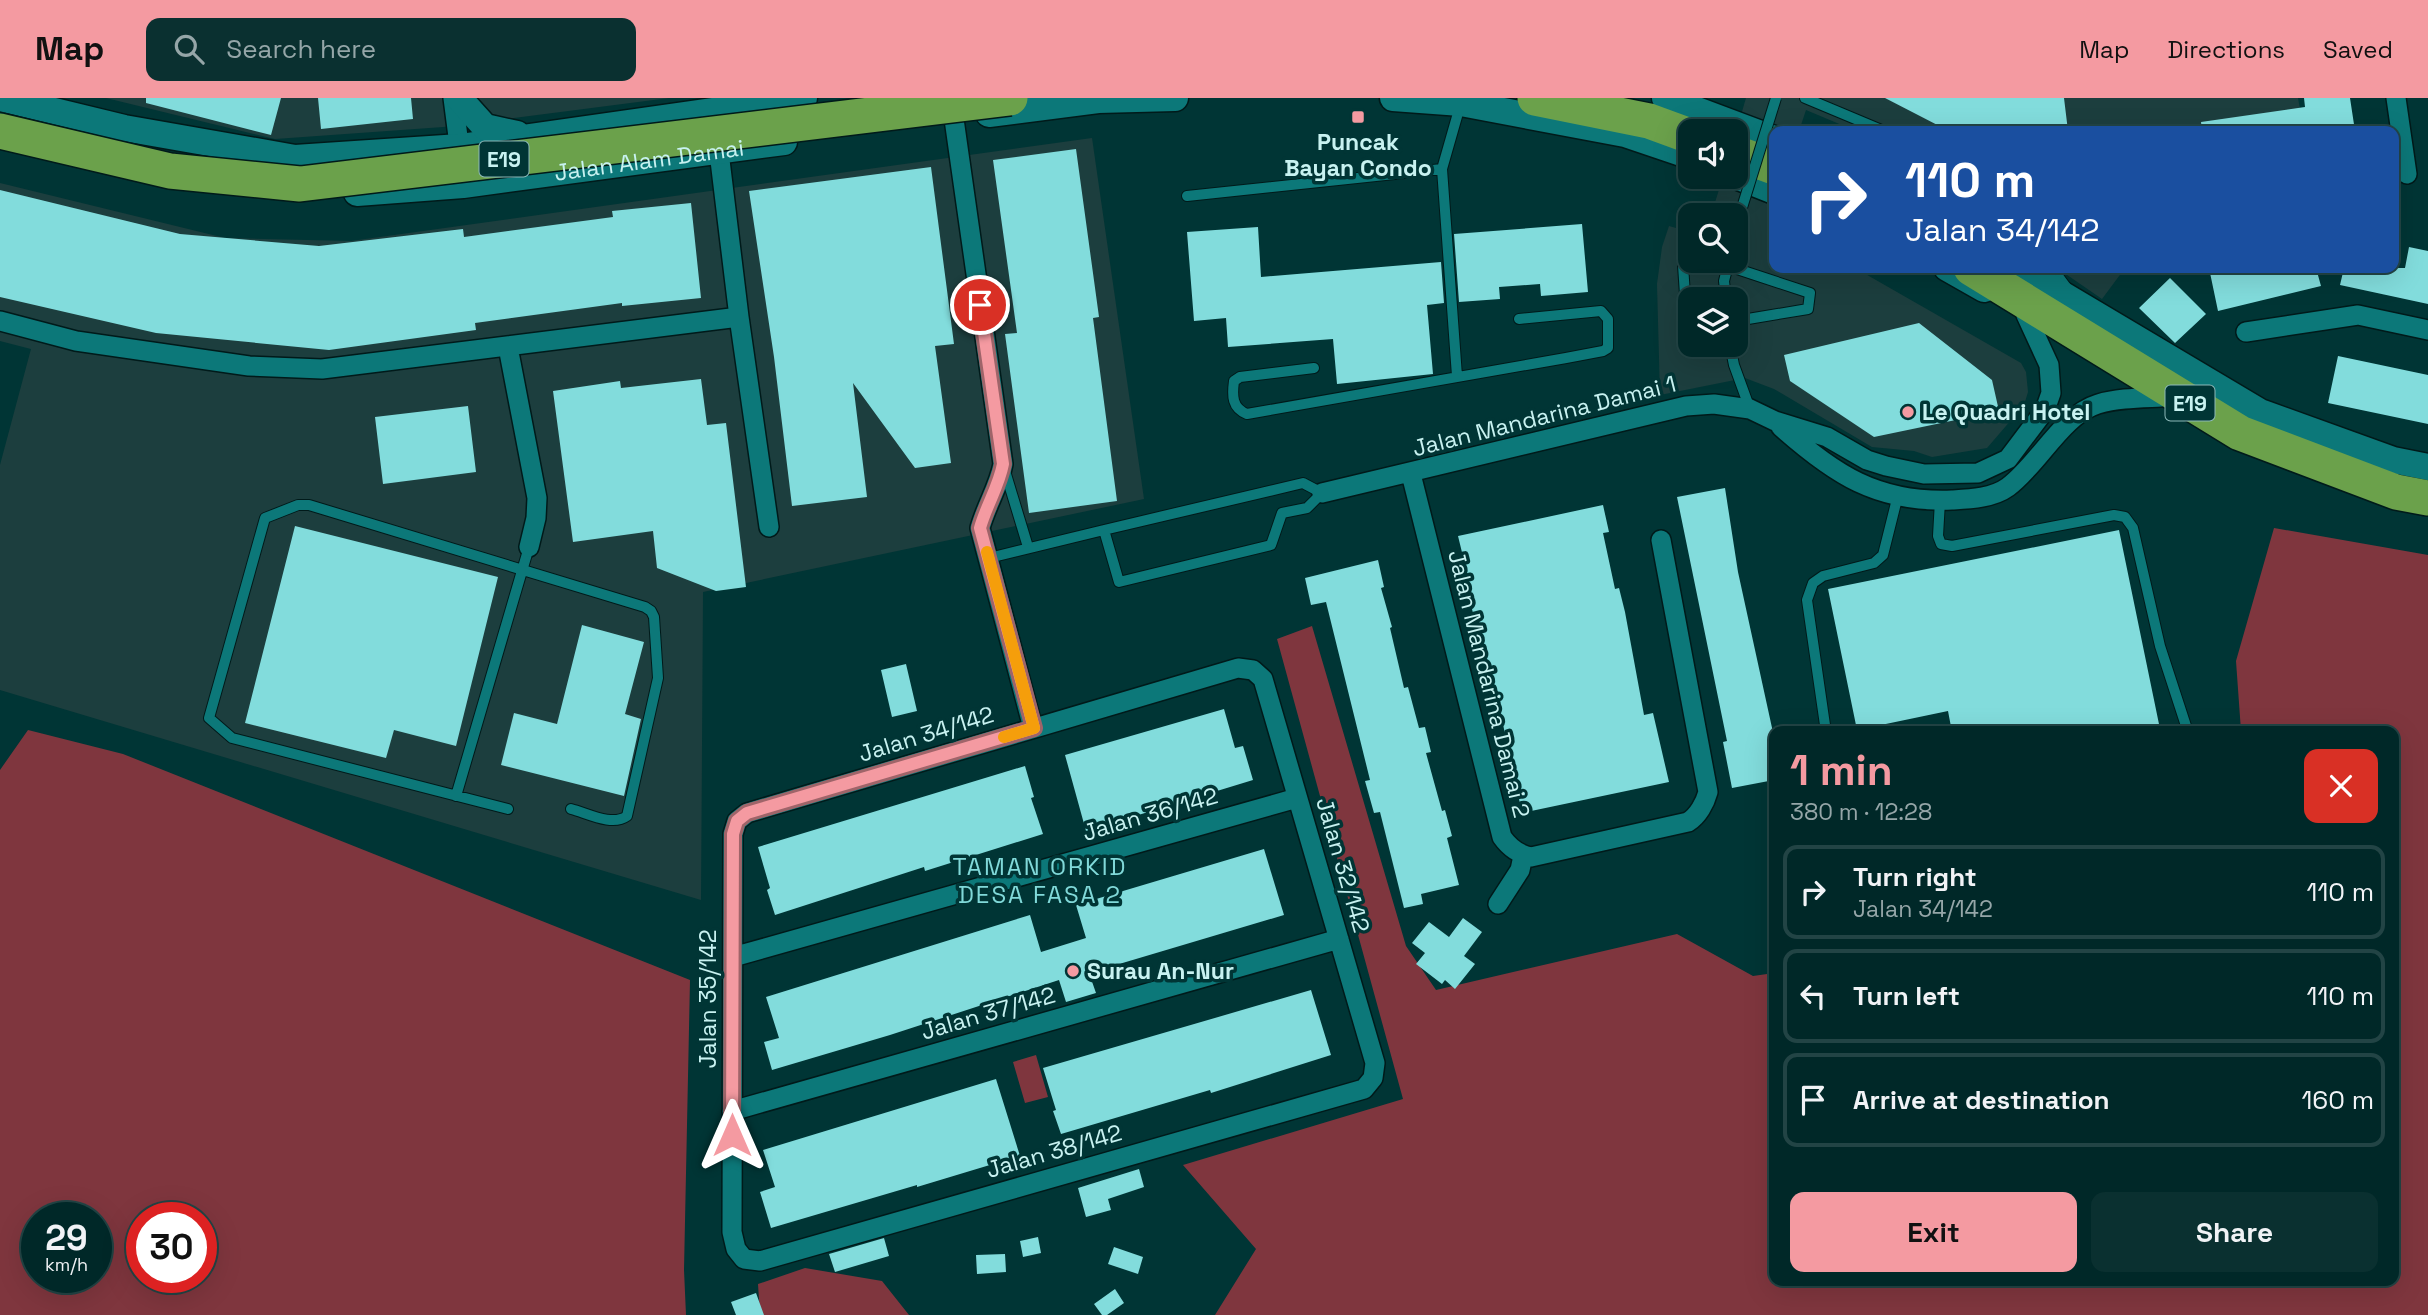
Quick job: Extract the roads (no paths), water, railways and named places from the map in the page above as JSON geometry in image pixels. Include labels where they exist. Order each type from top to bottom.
[{"type":"highway","name":"E19","points":[[0,131],[170,171],[300,184],[1010,98]]},
{"type":"highway","points":[[1535,98],[1649,121],[1678,132]]},
{"type":"highway","points":[[1567,98],[1649,114],[1678,124]]},
{"type":"highway","name":"E19","points":[[0,111],[167,152],[300,170],[948,105]]},
{"type":"highway","points":[[1748,149],[1769,157]]},
{"type":"highway","points":[[1748,157],[1769,165]]},
{"type":"highway","name":"E19","points":[[1979,273],[2240,433],[2396,492],[2428,498]]},
{"type":"highway","name":"E19","points":[[1991,273],[2241,427],[2398,486],[2428,492]]},
{"type":"main road","name":"Jalan Alam Damai","points":[[2,98],[124,128],[295,158],[460,147],[804,98]]},
{"type":"main road","points":[[459,98],[485,127],[531,138]]},
{"type":"main road","name":"Jalan Alam Damai","points":[[0,144],[216,190],[306,197],[463,185],[719,152],[948,105],[1175,98]]},
{"type":"main road","points":[[1392,98],[1461,103],[1625,134],[1678,152]]},
{"type":"main road","points":[[1665,98],[1769,137]]},
{"type":"main road","points":[[1748,181],[1769,189]]},
{"type":"main road","points":[[1958,273],[2209,427],[2389,500],[2428,510]]},
{"type":"main road","points":[[2026,273],[2260,412],[2393,460],[2428,467]]},
{"type":"street","points":[[453,98],[463,185]]},
{"type":"street","points":[[2396,98],[2407,174]]},
{"type":"street","points":[[948,105],[1003,464],[980,528],[1034,728]]},
{"type":"street","points":[[719,152],[769,527]]},
{"type":"street","name":"Jalan Mandarina Damai 1","points":[[1322,493],[1411,474],[1686,406],[1714,404],[1750,409],[1775,421],[1827,437],[1867,460],[1904,470],[1942,475],[1978,473],[1994,468],[2008,459],[2045,410],[2051,393],[2049,365],[2026,315]]},
{"type":"street","points":[[2246,332],[2358,315],[2428,330]]},
{"type":"street","points":[[0,321],[76,341],[249,366],[322,369],[739,317]]},
{"type":"street","points":[[508,347],[537,498],[536,518],[528,547]]},
{"type":"street","name":"Jalan Mandarina Damai 1","points":[[1775,421],[1819,460],[1855,482],[1879,492],[1940,501],[1975,499],[2006,488],[2030,468],[2076,415],[2096,404],[2161,397]]},
{"type":"street","points":[[1898,495],[1904,470]]},
{"type":"street","name":"Jalan Mandarina Damai 2","points":[[1411,474],[1502,837],[1523,856]]},
{"type":"street","points":[[1940,501],[1942,475]]},
{"type":"street","points":[[1498,905],[1520,870],[1523,856],[1531,857],[1688,822],[1694,818],[1706,799],[1708,792],[1661,540]]},
{"type":"street","name":"Jalan 34/142","points":[[737,821],[747,813],[1238,668],[1253,670]]},
{"type":"street","name":"Jalan 32/142","points":[[1253,670],[1263,679],[1375,1063],[1373,1078]]},
{"type":"street","name":"Jalan 36/142","points":[[733,957],[1297,798]]},
{"type":"street","name":"Jalan 35/142","points":[[737,821],[733,834],[732,1232],[736,1249],[744,1259]]},
{"type":"street","name":"Jalan 37/142","points":[[732,1111],[1339,939]]},
{"type":"street","name":"Jalan 38/142","points":[[744,1259],[760,1261],[1364,1089],[1373,1078]]},
{"type":"lane","points":[[1743,203],[1776,98]]},
{"type":"lane","points":[[1805,98],[1872,126]]},
{"type":"lane","points":[[1457,376],[1442,169],[1461,103]]},
{"type":"lane","points":[[1187,196],[1442,169]]},
{"type":"lane","points":[[1748,271],[1810,293],[1808,309],[1748,319]]},
{"type":"lane","points":[[2056,273],[2103,320]]},
{"type":"lane","points":[[1314,368],[1240,377],[1234,381],[1235,406],[1247,414],[1604,351],[1608,348],[1608,319],[1601,311],[1519,319]]},
{"type":"lane","points":[[1732,357],[1750,409]]},
{"type":"lane","points":[[1003,464],[1028,547]]},
{"type":"lane","points":[[989,558],[1028,547],[1303,483],[1322,493],[1307,508],[1282,513],[1271,545],[1119,582],[1104,530]]},
{"type":"lane","points":[[1825,726],[1807,600],[1813,583],[1823,576],[1874,563],[1883,555],[1898,495]]},
{"type":"lane","points":[[1940,501],[1938,536],[1941,544],[1951,546],[2114,515],[2125,517],[2133,528],[2160,646],[2187,726]]},
{"type":"lane","points":[[508,809],[232,738],[209,718],[265,518],[298,506],[309,505],[652,611],[658,678],[627,816],[621,821],[613,821],[571,809]]},
{"type":"lane","points":[[456,796],[528,547]]},
{"type":"place","name":"Puncak Bayan Condo","points":[[1358,117]]},
{"type":"place","name":"Le Quadri Hotel","points":[[1908,412]]},
{"type":"place","name":"Surau An-Nur","points":[[1073,971]]},
{"type":"district","name":"TAMAN ORKID DESA FASA 2","points":[[1040,880]]}]
